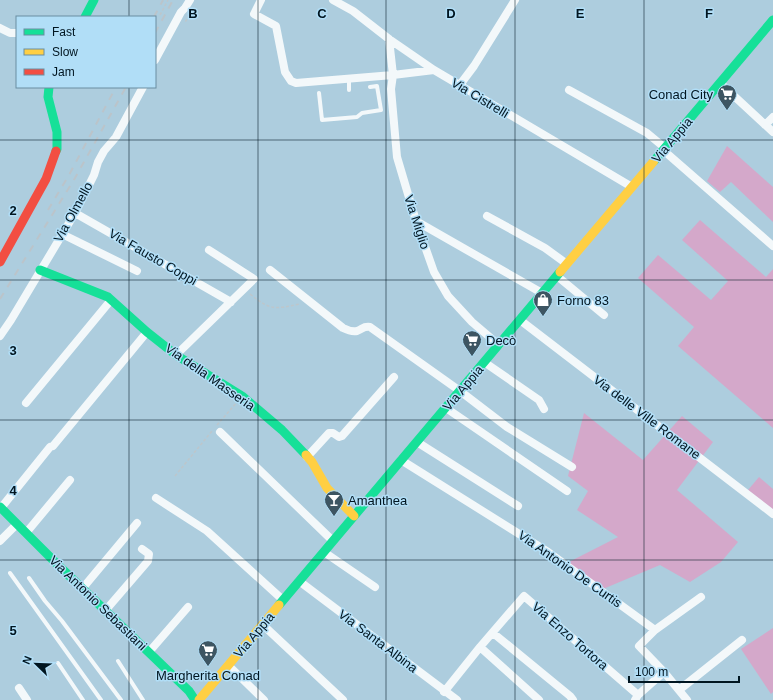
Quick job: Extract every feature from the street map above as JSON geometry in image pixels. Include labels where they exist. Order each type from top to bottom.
[{"type":"main road","points":[[86,16],[94,0]]},
{"type":"main road","name":"Via Appia","points":[[199,700],[773,20]]},
{"type":"main road","points":[[0,262],[46,179],[57,149],[57,132],[48,97],[49,88]]},
{"type":"main road","name":"Via della Masseria","points":[[40,270],[108,297],[147,332],[176,355],[242,396],[282,430],[312,462],[327,488],[354,516]]},
{"type":"main road","name":"Via Antonio Sebastiani","points":[[1,508],[82,589],[189,691],[195,700]]},
{"type":"street","points":[[156,58],[181,12],[190,0]]},
{"type":"street","points":[[261,0],[254,14],[276,26],[285,72],[290,80],[296,83],[434,70]]},
{"type":"street","name":"Via Cistrelli","points":[[333,0],[353,11],[389,39],[459,86],[632,187]]},
{"type":"street","points":[[459,86],[474,66],[515,0]]},
{"type":"street","points":[[0,28],[10,33],[16,33]]},
{"type":"street","name":"Via Miglio","points":[[389,39],[393,75],[391,89],[397,157],[416,221],[434,272],[448,296],[472,322],[499,345]]},
{"type":"street","points":[[720,83],[773,132]]},
{"type":"street","name":"Via Olmello","points":[[0,336],[75,213],[94,175],[98,162],[104,151],[116,137],[142,88]]},
{"type":"street","points":[[569,90],[646,134],[773,246]]},
{"type":"street","points":[[765,125],[773,117]]},
{"type":"street","name":"Via Fausto Coppi","points":[[75,213],[231,302]]},
{"type":"street","points":[[487,216],[545,248],[567,264]]},
{"type":"street","points":[[416,221],[542,293]]},
{"type":"street","points":[[62,234],[137,271]]},
{"type":"street","points":[[176,355],[254,280],[209,250]]},
{"type":"street","points":[[270,270],[343,328],[351,331],[357,331],[365,326],[370,326],[460,391],[507,428],[572,467]]},
{"type":"street","points":[[557,276],[604,315]]},
{"type":"street","points":[[26,403],[111,300]]},
{"type":"street","name":"Via delle Ville Romane","points":[[520,320],[773,514]]},
{"type":"street","points":[[1,508],[147,332]]},
{"type":"street","points":[[484,362],[539,400],[544,409]]},
{"type":"street","points":[[307,457],[329,433],[333,433],[339,437],[342,436],[394,377]]},
{"type":"street","points":[[446,408],[567,491]]},
{"type":"street","points":[[217,429],[333,541]]},
{"type":"street","points":[[417,442],[518,506]]},
{"type":"street","name":"Via Antonio De Curtis","points":[[402,460],[548,552],[655,630]]},
{"type":"street","points":[[26,533],[70,480]]},
{"type":"street","points":[[156,498],[207,531],[283,600]]},
{"type":"street","points":[[82,589],[137,523]]},
{"type":"street","points":[[0,541],[17,524]]},
{"type":"street","points":[[105,611],[148,561],[149,554],[142,549]]},
{"type":"street","points":[[324,552],[375,587]]},
{"type":"street","name":"Via Santa Albina","points":[[299,581],[458,700]]},
{"type":"street","name":"Via Enzo Tortora","points":[[445,691],[480,647],[524,596],[636,697]]},
{"type":"street","points":[[687,700],[664,672],[638,646],[655,630],[701,597]]},
{"type":"street","points":[[149,652],[188,607]]},
{"type":"street","points":[[263,625],[343,700]]},
{"type":"street","points":[[492,633],[573,700]]},
{"type":"street","points":[[679,690],[742,640]]},
{"type":"street","points":[[480,647],[539,700]]},
{"type":"street","points":[[228,666],[264,700]]},
{"type":"street","points":[[636,697],[664,672]]},
{"type":"street","points":[[19,688],[27,700]]},
{"type":"lane","points":[[319,93],[322,120],[357,117],[362,113],[381,110],[377,86],[379,76]]},
{"type":"lane","points":[[349,78],[349,90]]},
{"type":"lane","points":[[370,87],[377,86]]},
{"type":"lane","points":[[10,573],[101,700]]},
{"type":"lane","points":[[29,578],[121,700]]},
{"type":"lane","points":[[118,661],[143,700]]},
{"type":"lane","points":[[58,663],[83,700]]},
{"type":"path","points":[[160,14],[168,0]]},
{"type":"path","points":[[186,21],[189,15]]},
{"type":"path","points":[[244,289],[262,304],[270,307],[278,308],[309,302]]},
{"type":"path","points":[[175,476],[217,429],[242,396]]},
{"type":"shaded area","points":[[727,146],[773,187],[773,222],[731,182],[720,192],[707,181]]},
{"type":"shaded area","points":[[700,220],[766,277],[773,269],[773,428],[678,346],[694,327],[638,278],[658,255],[711,300],[728,281],[682,240]]},
{"type":"shaded area","points":[[584,413],[643,460],[682,416],[713,442],[677,490],[738,542],[721,562],[690,582],[660,565],[603,589],[567,563],[618,537],[577,510],[588,491],[568,476]]},
{"type":"shaded area","points":[[759,477],[773,489],[773,510],[748,490]]},
{"type":"shaded area","points":[[773,628],[773,692],[771,694],[741,649]]},
{"type":"railway","points":[[155,16],[163,0]]},
{"type":"railway","points":[[156,31],[173,0]]},
{"type":"railway","points":[[48,210],[69,175],[115,88]]},
{"type":"railway","points":[[0,299],[75,178],[125,88]]},
{"type":"traffic: fast","points":[[86,16],[94,0]]},
{"type":"traffic: fast","points":[[654,161],[773,20]]},
{"type":"traffic: fast","points":[[49,88],[48,97],[57,132],[56,151]]},
{"type":"traffic: fast","points":[[40,270],[108,297],[147,332],[176,355],[242,396],[282,430],[306,455]]},
{"type":"traffic: fast","points":[[279,605],[560,272]]},
{"type":"traffic: fast","points":[[0,507],[189,691],[195,700]]},
{"type":"traffic: slow","points":[[560,272],[654,161]]},
{"type":"traffic: slow","points":[[306,455],[312,462],[327,488],[354,516]]},
{"type":"traffic: slow","points":[[199,700],[279,605]]},
{"type":"traffic: jam","points":[[0,262],[46,179],[56,151]]},
{"type":"place","name":"Conad City","points":[[727,111]]},
{"type":"place","name":"Forno 83","points":[[543,317]]},
{"type":"place","name":"Decò","points":[[472,357]]},
{"type":"place","name":"Amanthea","points":[[334,517]]},
{"type":"place","name":"Margherita Conad","points":[[208,667]]}]
